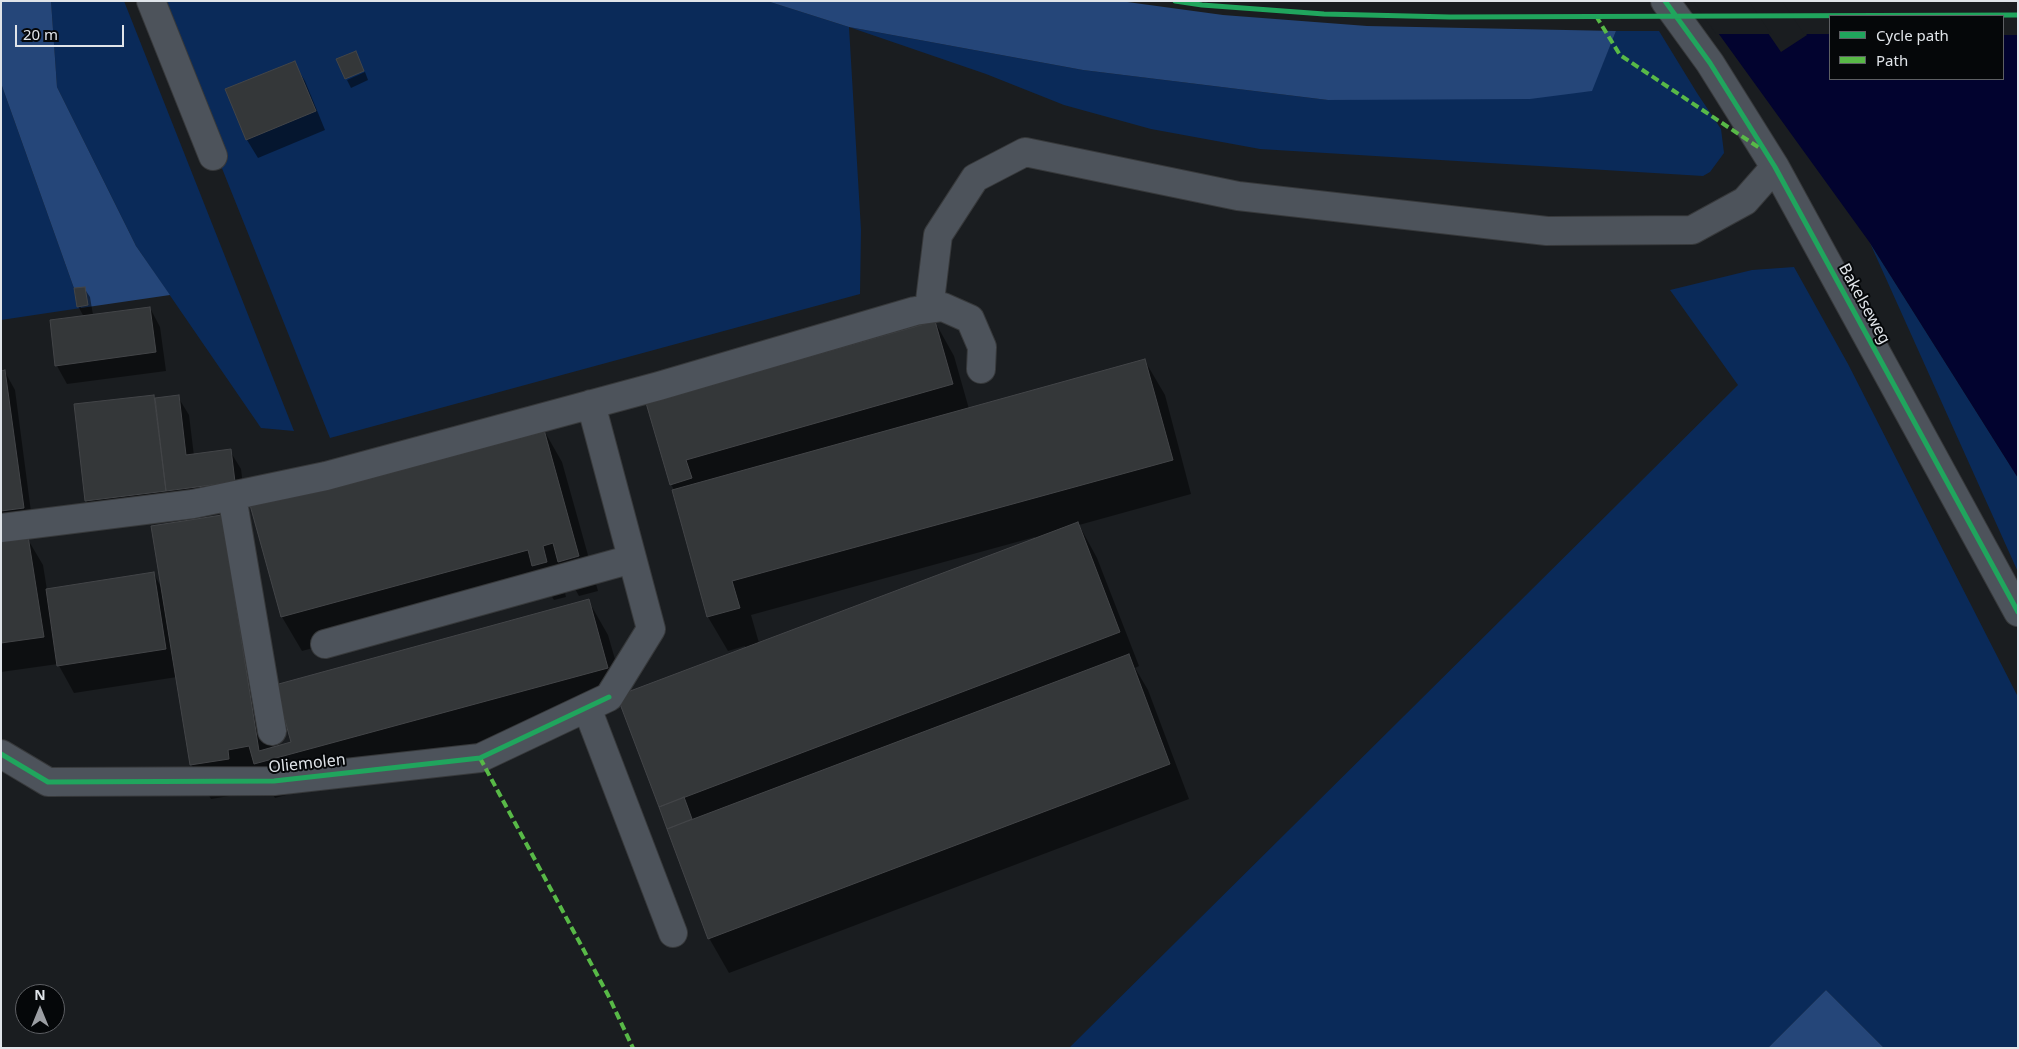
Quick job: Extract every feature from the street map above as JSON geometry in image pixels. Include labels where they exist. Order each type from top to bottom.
[{"type":"street","points":[[151,1],[213,156]]},
{"type":"street","name":"Bakelseweg","points":[[1665,1],[1710,64],[1775,167],[2018,612]]},
{"type":"street","points":[[930,309],[938,235],[975,178],[1025,152],[1238,196],[1547,231],[1692,230],[1745,201],[1775,167]]},
{"type":"street","points":[[1,528],[193,504],[326,476],[591,404],[916,311],[943,307],[970,319],[982,347],[981,369]]},
{"type":"street","points":[[591,404],[651,629],[598,702],[673,933]]},
{"type":"street","points":[[232,496],[272,731]]},
{"type":"street","points":[[325,644],[632,559]]},
{"type":"street","name":"Oliemolen","points":[[1,754],[48,782],[274,781],[480,758],[598,702]]},
{"type":"shaded area","points":[[1,1],[51,1],[57,87],[136,246],[170,295],[81,308],[2,86]]},
{"type":"shaded area","points":[[51,1],[124,1],[294,431],[261,428],[136,246],[57,87]]},
{"type":"shaded area","points":[[155,1],[767,1],[849,27],[861,230],[860,294],[330,438]]},
{"type":"shaded area","points":[[767,1],[1120,1],[1223,15],[1367,26],[1616,31],[1592,91],[1530,99],[1328,100],[1083,70],[849,27]]},
{"type":"shaded area","points":[[1695,1],[1746,1],[1781,52],[1807,35],[1785,1],[2001,1],[2018,26],[2018,478],[1870,243]]},
{"type":"shaded area","points":[[849,27],[1083,70],[1328,100],[1591,91],[1616,31],[1659,31],[1721,129],[1724,153],[1710,172],[1703,176],[1260,149],[1151,129],[1064,105],[986,74]]},
{"type":"shaded area","points":[[1,78],[2,86],[81,308],[1,320]]},
{"type":"shaded area","points":[[1870,243],[2018,478],[2018,572]]},
{"type":"shaded area","points":[[1794,267],[1848,364],[2018,697],[2018,1048],[1884,1048],[1826,990],[1768,1048],[1069,1048],[1738,385],[1670,290],[1752,270]]},
{"type":"shaded area","points":[[1826,990],[1884,1048],[1768,1048]]},
{"type":"pier","points":[[1693,1],[1749,1],[1771,34],[1716,34]]},
{"type":"pier","points":[[1782,1],[2004,1],[2018,21],[2018,35],[2004,35],[2004,15],[1829,15],[1829,34],[1804,34]]},
{"type":"building","points":[[356,51],[364,71],[345,79],[336,59]]},
{"type":"building","points":[[295,61],[316,111],[246,140],[225,89]]},
{"type":"building","points":[[85,287],[88,305],[77,307],[74,288]]},
{"type":"building","points":[[150,307],[156,352],[55,366],[50,320]]},
{"type":"building","points":[[935,321],[953,384],[686,460],[692,478],[670,485],[646,403]]},
{"type":"building","points":[[1145,359],[1173,460],[732,581],[740,608],[707,617],[672,490]]},
{"type":"building","points":[[5,370],[24,508],[1,511],[1,371]]},
{"type":"building","points":[[154,395],[166,491],[85,501],[74,404]]},
{"type":"building","points":[[179,395],[186,455],[231,449],[235,482],[166,491],[155,398]]},
{"type":"building","points":[[543,426],[579,556],[558,562],[553,543],[543,546],[547,562],[532,566],[528,550],[281,617],[250,505]]},
{"type":"building","points":[[222,515],[259,751],[291,742],[275,685],[589,599],[608,668],[254,764],[249,746],[228,750],[229,759],[190,765],[151,526]]},
{"type":"building","points":[[1078,522],[1120,632],[659,807],[617,696]]},
{"type":"building","points":[[28,536],[44,637],[1,643],[1,540]]},
{"type":"building","points":[[154,572],[166,649],[57,666],[46,589]]},
{"type":"building","points":[[1129,654],[1170,764],[708,939],[667,829]]},
{"type":"building","points":[[684,797],[692,819],[667,829],[659,807]]},
{"type":"marked path","points":[[1596,16],[1620,55],[1761,149]]},
{"type":"marked path","points":[[480,758],[608,995],[633,1048]]},
{"type":"cycle path","points":[[1175,1],[1202,5],[1324,14],[1450,17],[1829,16]]},
{"type":"cycle path","points":[[1665,1],[1710,63],[1775,167],[2018,612]]},
{"type":"cycle path","points":[[2004,15],[2018,15]]},
{"type":"cycle path","points":[[1,754],[48,782],[274,781],[480,758],[609,697]]}]
